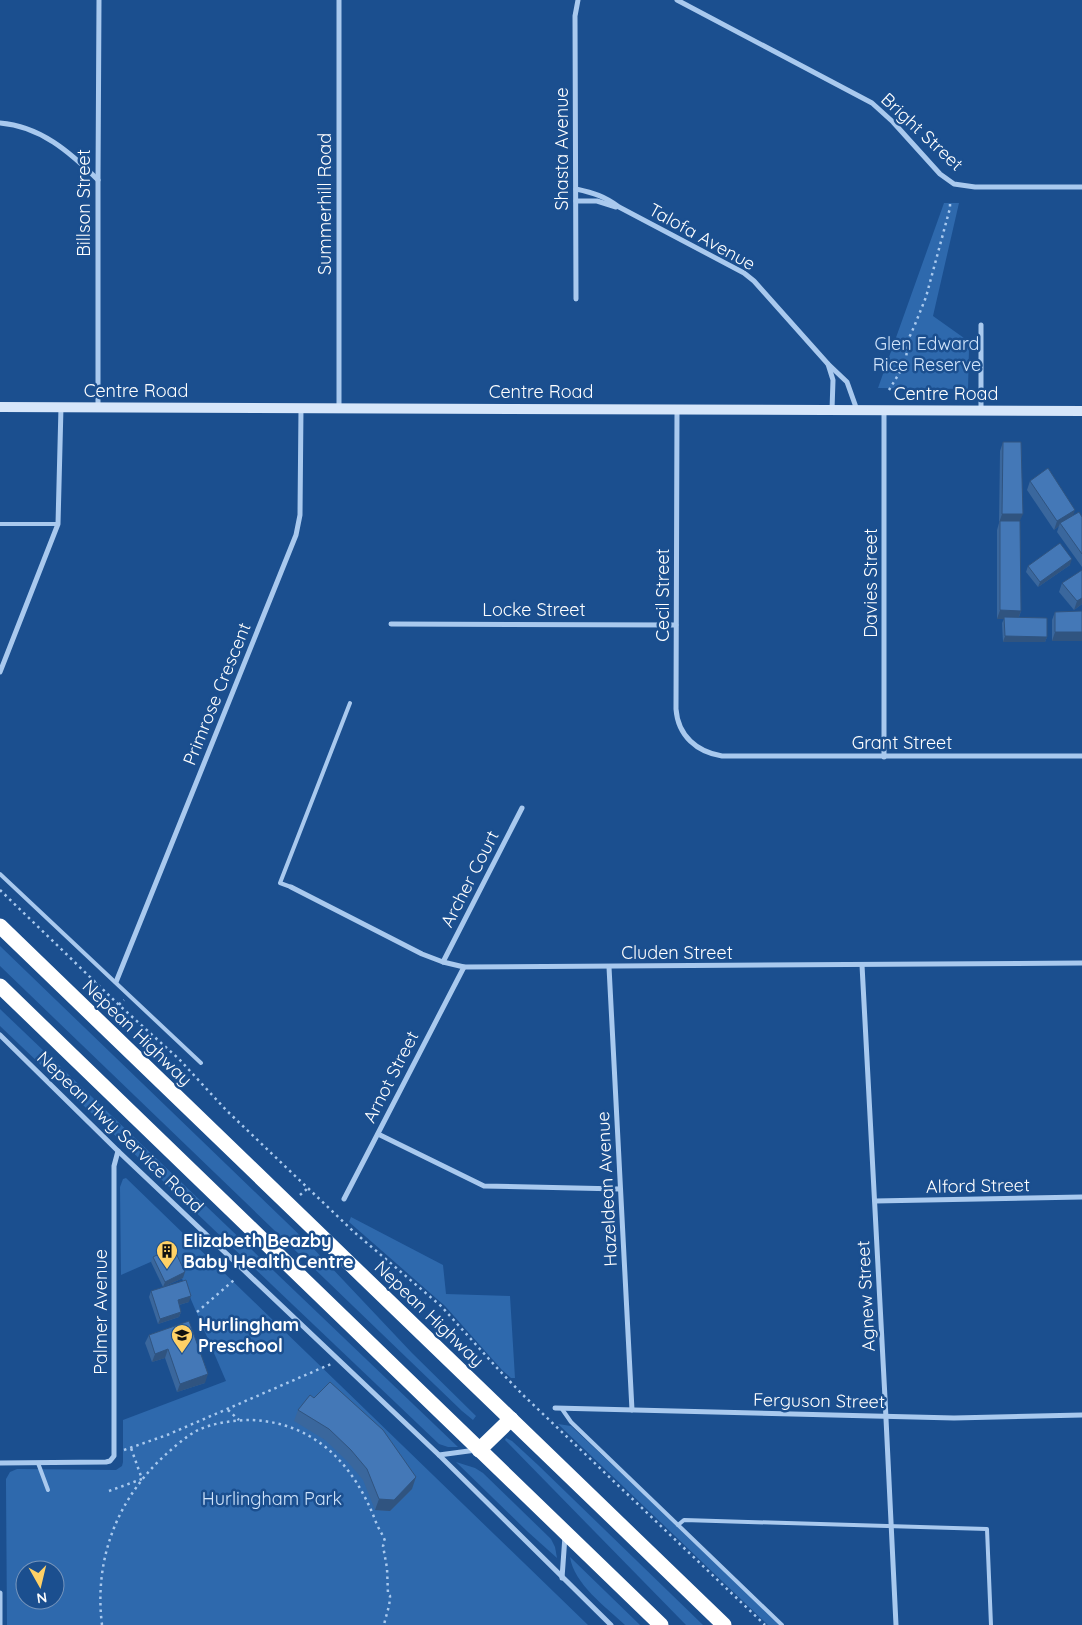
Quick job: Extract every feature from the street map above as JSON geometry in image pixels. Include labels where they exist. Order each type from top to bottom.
[{"type":"highway","name":"Nepean Highway","points":[[0,926],[724,1625]]},
{"type":"highway","points":[[0,986],[661,1625]]},
{"type":"highway","points":[[479,1450],[511,1419]]},
{"type":"main road","name":"Centre Road","points":[[0,407],[1082,411]]},
{"type":"street","name":"Billson Street","points":[[98,407],[99,0]]},
{"type":"street","name":"Summerhill Road","points":[[339,0],[339,408]]},
{"type":"street","name":"Shasta Avenue","points":[[576,299],[575,16],[578,0]]},
{"type":"street","name":"Bright Street","points":[[677,0],[872,103],[893,122],[940,174],[954,184],[975,186],[1082,187]]},
{"type":"street","points":[[0,123],[24,127],[58,144],[98,180]]},
{"type":"street","name":"Talofa Avenue","points":[[576,189],[596,193],[608,198],[619,207],[744,273],[754,281],[828,364],[847,382],[857,410]]},
{"type":"street","name":"Talofa Avenue","points":[[576,201],[597,201],[619,207]]},
{"type":"street","points":[[981,325],[981,410]]},
{"type":"street","points":[[828,364],[833,380],[832,410]]},
{"type":"street","points":[[0,672],[58,524],[60,407]]},
{"type":"street","name":"Primrose Crescent","points":[[116,982],[296,535],[300,515],[301,408]]},
{"type":"street","name":"Cecil Street","points":[[677,409],[676,710],[683,733],[700,750],[722,756]]},
{"type":"street","name":"Davies Street","points":[[884,410],[884,757]]},
{"type":"street","name":"Locke Street","points":[[391,624],[676,625]]},
{"type":"street","name":"Grant Street","points":[[722,756],[1082,756]]},
{"type":"street","name":"Archer Court","points":[[443,962],[522,808]]},
{"type":"street","name":"Cluden Street","points":[[291,887],[422,954],[464,967],[1082,964]]},
{"type":"street","name":"Agnew Street","points":[[862,965],[896,1625]]},
{"type":"street","name":"Arnot Street","points":[[344,1199],[464,967]]},
{"type":"street","name":"Hazeldean Avenue","points":[[609,967],[632,1410]]},
{"type":"street","name":"Nepean Hwy Service Road","points":[[0,1035],[118,1151],[439,1455],[610,1625]]},
{"type":"street","points":[[378,1134],[484,1186],[620,1189]]},
{"type":"street","name":"Palmer Avenue","points":[[115,1451],[114,1166],[118,1151]]},
{"type":"street","name":"Alford Street","points":[[875,1201],[1082,1197]]},
{"type":"street","name":"Ferguson Street","points":[[555,1408],[886,1417],[983,1418],[1082,1415]]},
{"type":"street","points":[[439,1455],[479,1450]]},
{"type":"street","points":[[0,1463],[100,1463],[110,1461],[115,1451]]},
{"type":"street","points":[[562,1578],[565,1533]]},
{"type":"street","points":[[0,1592],[0,1625]]},
{"type":"lane","points":[[0,524],[58,524]]},
{"type":"lane","points":[[291,887],[280,883],[350,703]]},
{"type":"lane","points":[[0,874],[201,1063]]},
{"type":"lane","points":[[562,1408],[570,1422],[782,1625]]},
{"type":"lane","points":[[38,1463],[48,1490]]},
{"type":"lane","points":[[678,1525],[684,1520],[987,1529],[991,1625]]},
{"type":"path","points":[[889,390],[906,359],[908,340],[926,297],[950,202]]},
{"type":"path","points":[[0,890],[119,1005],[179,1059],[226,1110],[354,1232],[441,1306],[523,1395],[764,1625]]},
{"type":"path","points":[[197,1312],[234,1280]]},
{"type":"path","points":[[115,1451],[131,1448],[228,1410],[339,1360]]},
{"type":"path","points":[[228,1410],[240,1420]]},
{"type":"path","points":[[102,1625],[100,1590],[106,1551],[119,1517],[131,1494],[142,1479],[175,1446],[197,1431],[240,1420],[274,1423],[306,1434],[333,1453],[357,1482],[369,1503],[385,1542],[383,1546],[390,1606],[386,1610],[384,1625]]},
{"type":"path","points":[[131,1448],[142,1479]]},
{"type":"path","points":[[109,1491],[142,1479]]},
{"type":"green space","name":"Glen Edward Rice Reserve","points":[[944,203],[959,203],[933,316],[964,338],[969,349],[968,389],[878,388]]},
{"type":"green space","points":[[0,946],[311,1246],[412,1353],[476,1416],[473,1420],[0,966]]},
{"type":"green space","points":[[0,1009],[458,1447],[448,1447],[439,1444],[0,1026]]},
{"type":"green space","name":"Hurlingham Park","points":[[126,1178],[588,1625],[7,1625],[6,1479],[10,1472],[17,1469],[116,1470],[122,1466],[123,1462],[123,1420],[226,1381],[171,1253],[121,1275],[120,1187],[123,1179]]},
{"type":"green space","points":[[351,1217],[443,1265],[446,1294],[510,1296],[515,1378],[511,1378],[502,1370],[445,1306],[349,1222]]},
{"type":"green space","points":[[558,1424],[571,1426],[783,1625],[768,1625]]},
{"type":"green space","points":[[506,1438],[512,1441],[538,1465],[703,1625],[686,1625],[505,1440]]},
{"type":"green space","points":[[456,1462],[475,1468],[483,1473],[551,1539],[557,1558],[528,1532]]},
{"type":"green space","points":[[570,1557],[640,1625],[625,1625],[600,1603],[584,1586],[573,1567]]},
{"type":"building","points":[[1003,442],[1021,442],[1023,514],[1002,514]]},
{"type":"building","points":[[1048,468],[1075,510],[1057,521],[1030,481]]},
{"type":"building","points":[[1079,512],[1082,517],[1082,554],[1060,523]]},
{"type":"building","points":[[1000,521],[1020,521],[1021,611],[1000,610]]},
{"type":"building","points":[[1060,543],[1072,559],[1040,582],[1028,566]]},
{"type":"building","points":[[1082,570],[1082,598],[1077,601],[1062,583]]},
{"type":"building","points":[[1082,611],[1082,632],[1055,632],[1055,612]]},
{"type":"building","points":[[1004,617],[1047,618],[1047,637],[1005,636]]},
{"type":"building","name":"Elizabeth Beazby Baby Health Centre","points":[[173,1247],[185,1272],[165,1282],[153,1257]]},
{"type":"building","points":[[186,1280],[191,1296],[178,1300],[181,1312],[160,1319],[151,1291]]},
{"type":"building","points":[[189,1321],[208,1374],[180,1384],[168,1349],[155,1354],[149,1335]]},
{"type":"building","points":[[330,1382],[383,1430],[416,1477],[394,1500],[379,1499],[367,1469],[351,1450],[329,1429],[298,1410],[310,1395],[314,1398]]},
{"type":"place","name":"Elizabeth Beazby Baby Health Centre","points":[[167,1270]]},
{"type":"place","name":"Hurlingham Preschool","points":[[182,1354]]}]
